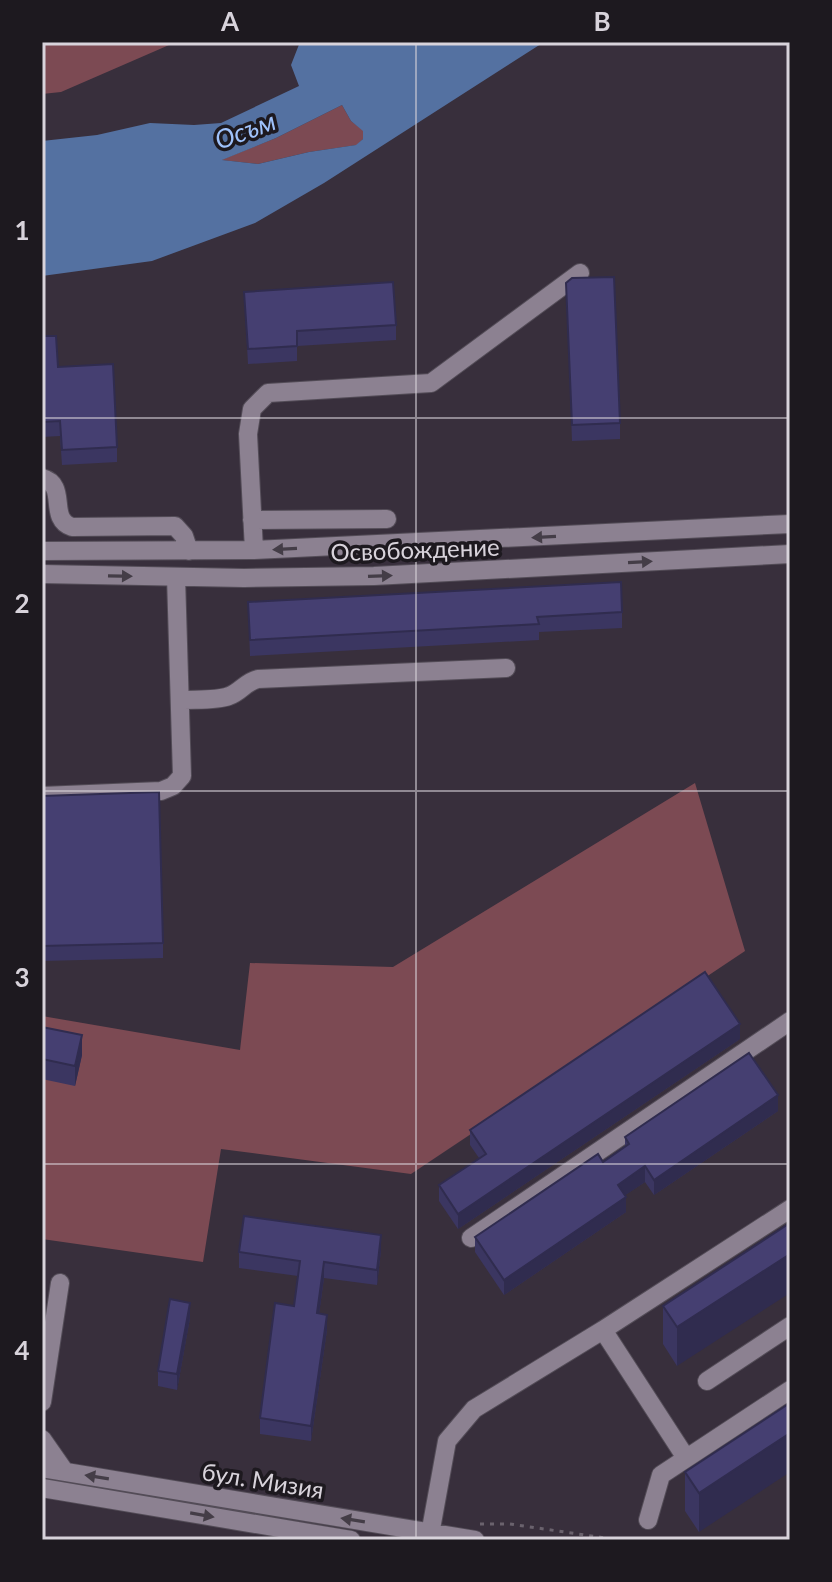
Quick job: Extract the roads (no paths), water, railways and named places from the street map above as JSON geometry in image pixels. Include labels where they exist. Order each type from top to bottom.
[{"type":"street","points":[[254,550],[248,434],[252,409],[268,393],[431,383],[580,273]]},
{"type":"street","points":[[42,478],[49,479],[56,487],[60,519],[65,525],[175,526],[184,536],[189,551]]},
{"type":"street","points":[[252,520],[387,519]]},
{"type":"street","name":"Освобождение","points":[[42,551],[254,550],[790,524]]},
{"type":"street","name":"Освобождение","points":[[42,574],[374,576],[790,554]]},
{"type":"street","points":[[42,796],[161,791],[173,786],[182,776],[176,577]]},
{"type":"street","points":[[181,700],[233,695],[248,682],[258,679],[506,668]]},
{"type":"street","points":[[471,1238],[790,1021]]},
{"type":"street","points":[[430,1536],[447,1441],[474,1409],[790,1209]]},
{"type":"street","points":[[42,1402],[60,1283]]},
{"type":"street","points":[[707,1381],[790,1326]]},
{"type":"street","points":[[603,1330],[686,1458]]},
{"type":"street","points":[[648,1520],[661,1475],[790,1390]]},
{"type":"street","points":[[42,1439],[65,1472]]},
{"type":"street","name":"бул. Мизия","points":[[42,1468],[430,1536],[471,1532]]},
{"type":"street","name":"бул. Мизия","points":[[42,1488],[351,1540]]},
{"type":"water","name":"Осъм","points":[[300,42],[544,42],[324,183],[255,223],[152,261],[42,276],[42,141],[97,135],[150,123],[221,123],[299,86],[291,65]],"holes":[[[342,105],[351,121],[363,131],[363,139],[356,145],[258,164],[222,160],[276,138]]]},
{"type":"railway","points":[[42,1539],[49,1540]]}]
